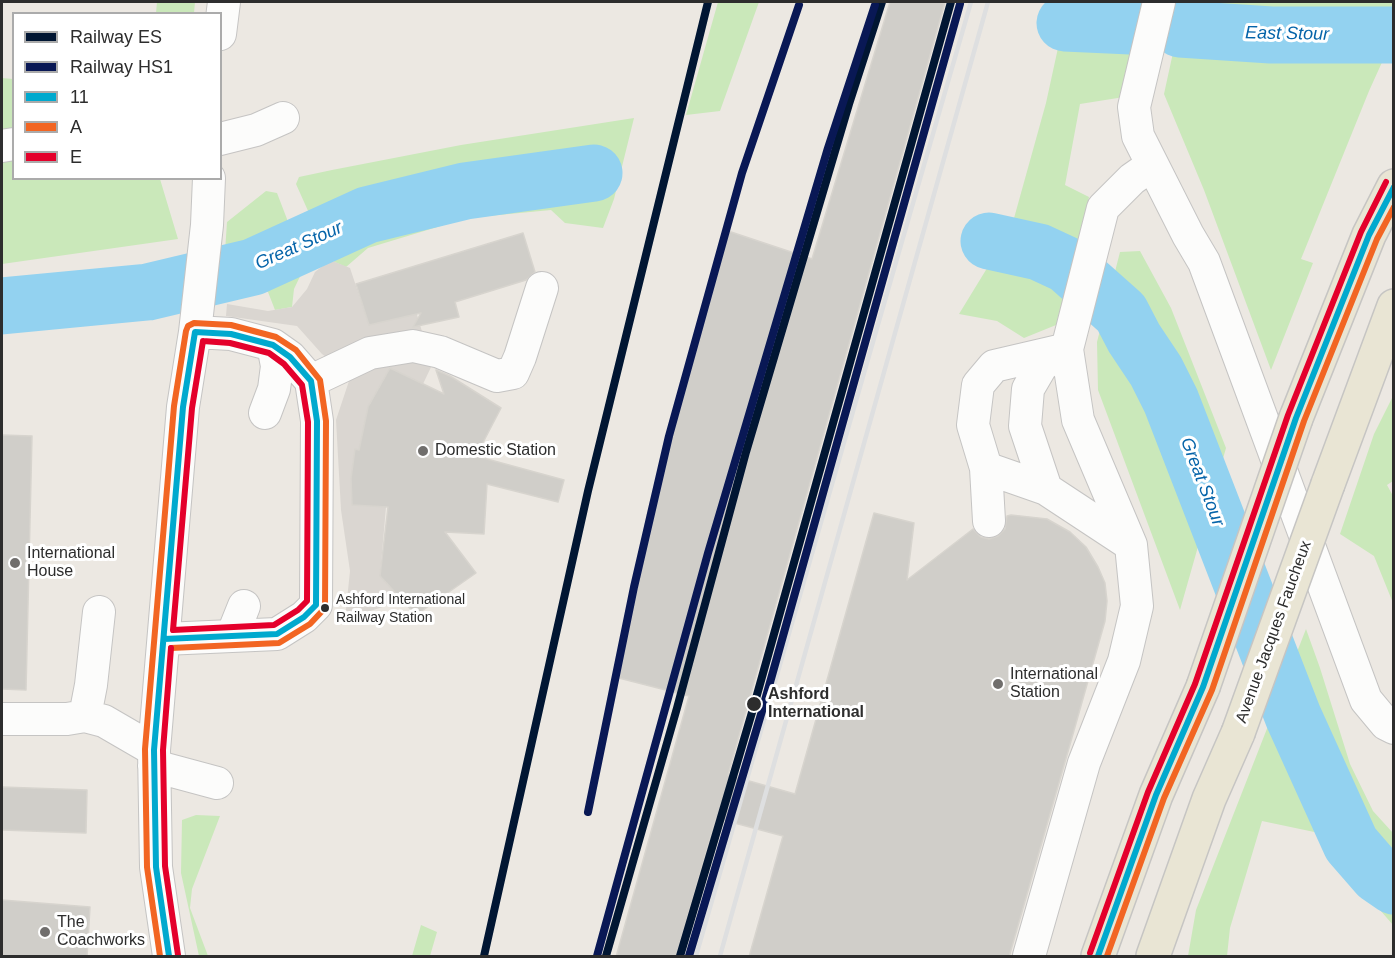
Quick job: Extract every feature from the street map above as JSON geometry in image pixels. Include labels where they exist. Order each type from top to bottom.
[{"type":"main road","points":[[1098,957],[1156,795],[1203,687],[1296,418],[1369,235],[1394,186]]},
{"type":"main road","name":"Avenue Jacques Faucheux","points":[[1153,957],[1209,799],[1238,732],[1394,306]]},
{"type":"street","points":[[222,18],[224,2]]},
{"type":"street","points":[[1159,2],[1134,107],[1138,136],[1204,262],[1366,700],[1391,734]]},
{"type":"street","points":[[222,138],[256,130],[283,118]]},
{"type":"street","points":[[1029,957],[1084,764],[1124,661],[1137,606],[1131,545],[1078,420],[1070,338],[1103,208],[1132,179],[1152,165]]},
{"type":"street","points":[[169,957],[156,867],[154,758],[183,406],[210,206],[209,180]]},
{"type":"street","points":[[311,381],[370,353],[413,346],[440,352],[496,376],[513,373],[542,288]]},
{"type":"street","points":[[164,639],[277,634],[304,617],[316,604],[317,421],[311,381],[290,357],[273,345],[195,326]]},
{"type":"street","points":[[989,521],[986,468],[973,425],[978,385],[994,366],[1070,338]]},
{"type":"street","points":[[1046,489],[1025,426],[1028,389],[1042,365],[1070,338]]},
{"type":"street","points":[[265,413],[274,389],[277,366],[273,345]]},
{"type":"street","points":[[986,468],[1046,489],[1131,545]]},
{"type":"street","points":[[232,636],[244,606]]},
{"type":"street","points":[[85,716],[99,612]]},
{"type":"street","points":[[2,719],[67,719],[85,716],[104,721],[154,758],[218,783]]},
{"type":"green space","points":[[157,2],[195,2],[194,12],[156,12]]},
{"type":"green space","points":[[718,2],[759,2],[720,111],[686,115]]},
{"type":"green space","points":[[1068,2],[1145,2],[1124,97],[1080,104],[1065,185],[1089,197],[1061,323],[1024,338],[997,321],[959,314],[1011,229],[1046,103]]},
{"type":"green space","points":[[1184,2],[1393,2],[1393,38],[1301,259],[1313,263],[1271,370],[1204,190],[1164,94]]},
{"type":"green space","points":[[2,78],[12,79],[12,180],[160,180],[178,239],[2,264]]},
{"type":"green space","points":[[634,118],[614,199],[603,228],[565,223],[551,210],[467,218],[368,248],[346,267],[330,260],[296,184],[299,177],[332,170],[461,145]]},
{"type":"green space","points":[[266,191],[277,193],[305,266],[294,289],[292,307],[275,310],[268,292],[236,287],[237,299],[222,297],[227,222]]},
{"type":"green space","points":[[1140,251],[1171,308],[1226,448],[1180,610],[1098,390],[1097,342],[1120,252]]},
{"type":"green space","points":[[1393,396],[1393,481],[1387,485],[1393,496],[1393,603],[1374,556],[1340,534],[1374,434]]},
{"type":"green space","points":[[1306,629],[1350,764],[1373,811],[1393,833],[1393,925],[1354,880],[1319,833],[1262,821],[1230,928],[1227,956],[1188,956],[1196,910]]},
{"type":"green space","points":[[196,815],[220,816],[192,889],[190,908],[208,956],[199,956],[181,873],[182,820]]},
{"type":"green space","points":[[421,925],[437,932],[430,956],[412,956]]},
{"type":"shaded area","points":[[330,260],[350,268],[369,325],[415,308],[432,365],[423,384],[390,368],[368,407],[366,417],[376,420],[367,452],[355,450],[352,504],[386,507],[380,576],[401,599],[345,619],[350,571],[341,510],[336,420],[351,375],[322,354],[297,326],[226,316],[227,304],[268,311],[292,307],[307,289],[315,272]]},
{"type":"building","points":[[890,2],[945,2],[728,775],[795,794],[874,513],[914,523],[907,580],[973,529],[981,537],[989,539],[998,536],[1005,529],[1007,516],[1011,515],[1047,519],[1070,532],[1086,547],[1105,583],[1107,601],[1105,621],[1069,748],[1009,957],[749,957],[783,836],[716,818],[676,957],[616,957],[689,696],[615,677],[648,511],[725,230],[812,259]]},
{"type":"building","points":[[523,233],[535,272],[526,280],[455,302],[459,317],[413,327],[421,313],[369,325],[356,284]]},
{"type":"building","name":"Domestic Station","points":[[390,368],[444,394],[436,370],[450,376],[501,408],[476,456],[564,480],[558,502],[487,484],[484,534],[445,532],[476,573],[416,615],[380,576],[388,507],[352,505],[351,478],[355,449],[359,450],[368,407]]},
{"type":"building","name":"International House","points":[[2,435],[32,436],[26,690],[2,689]]},
{"type":"building","points":[[2,787],[87,790],[86,833],[2,830]]},
{"type":"building","name":"The Coachworks","points":[[2,900],[90,907],[87,957],[2,957]]},
{"type":"waterway","name":"East Stour","points":[[1065,23],[1131,26]]},
{"type":"waterway","name":"East Stour","points":[[1180,29],[1271,35],[1394,35]]},
{"type":"waterway","name":"Great Stour","points":[[2,306],[148,292],[253,267],[367,215],[465,191],[594,173]]},
{"type":"waterway","name":"Great Stour","points":[[989,241],[1039,252],[1067,265],[1121,313],[1171,401],[1293,716],[1351,844],[1378,875],[1394,886]]},
{"type":"railway","points":[[696,956],[971,2]]},
{"type":"railway","points":[[720,956],[988,2]]},
{"type":"rail line","name":"ES","points":[[484,956],[588,491],[708,2]]},
{"type":"rail line","name":"ES","points":[[606,956],[677,708],[746,452],[849,104],[882,2]]},
{"type":"rail line","name":"ES","points":[[680,956],[753,709],[951,2]]},
{"type":"rail line","name":"HS1","points":[[689,956],[762,711],[960,4]]},
{"type":"rail line","name":"HS1","points":[[588,812],[634,587],[669,436],[742,173],[799,5]]},
{"type":"rail line","name":"HS1","points":[[597,956],[708,553],[828,148],[875,5]]},
{"type":"transit line","name":"E","points":[[1090,953],[1148,792],[1195,684],[1288,415],[1361,232],[1386,182]]},
{"type":"transit line","name":"11","points":[[1098,956],[1156,795],[1203,687],[1296,418],[1369,235],[1394,187]]},
{"type":"transit line","name":"A","points":[[1107,956],[1164,798],[1212,690],[1304,421],[1377,239],[1394,207]]},
{"type":"transit line","name":"A","points":[[160,956],[147,867],[145,749],[174,406],[188,326],[194,323],[231,325],[276,337],[296,350],[320,380],[326,421],[325,608],[310,624],[279,643],[171,648]]},
{"type":"transit line","name":"11","points":[[164,639],[277,634],[304,617],[316,605],[317,421],[311,381],[290,357],[273,345],[231,334],[195,332],[183,407],[154,750],[156,867],[169,956]]},
{"type":"transit line","name":"E","points":[[203,341],[230,343],[269,353],[284,364],[302,385],[308,422],[307,601],[298,610],[274,625],[173,630],[192,408],[203,341]]},
{"type":"transit line","name":"E","points":[[171,648],[163,750],[165,866],[178,955]]},
{"type":"place","name":"Domestic Station","points":[[423,451]]},
{"type":"place","name":"International House","points":[[15,563]]},
{"type":"place","name":"Ashford International Railway Station","points":[[325,608]]},
{"type":"place","name":"International Station","points":[[998,684]]},
{"type":"place","name":"Ashford International","points":[[754,704]]},
{"type":"place","name":"The Coachworks","points":[[45,932]]}]
